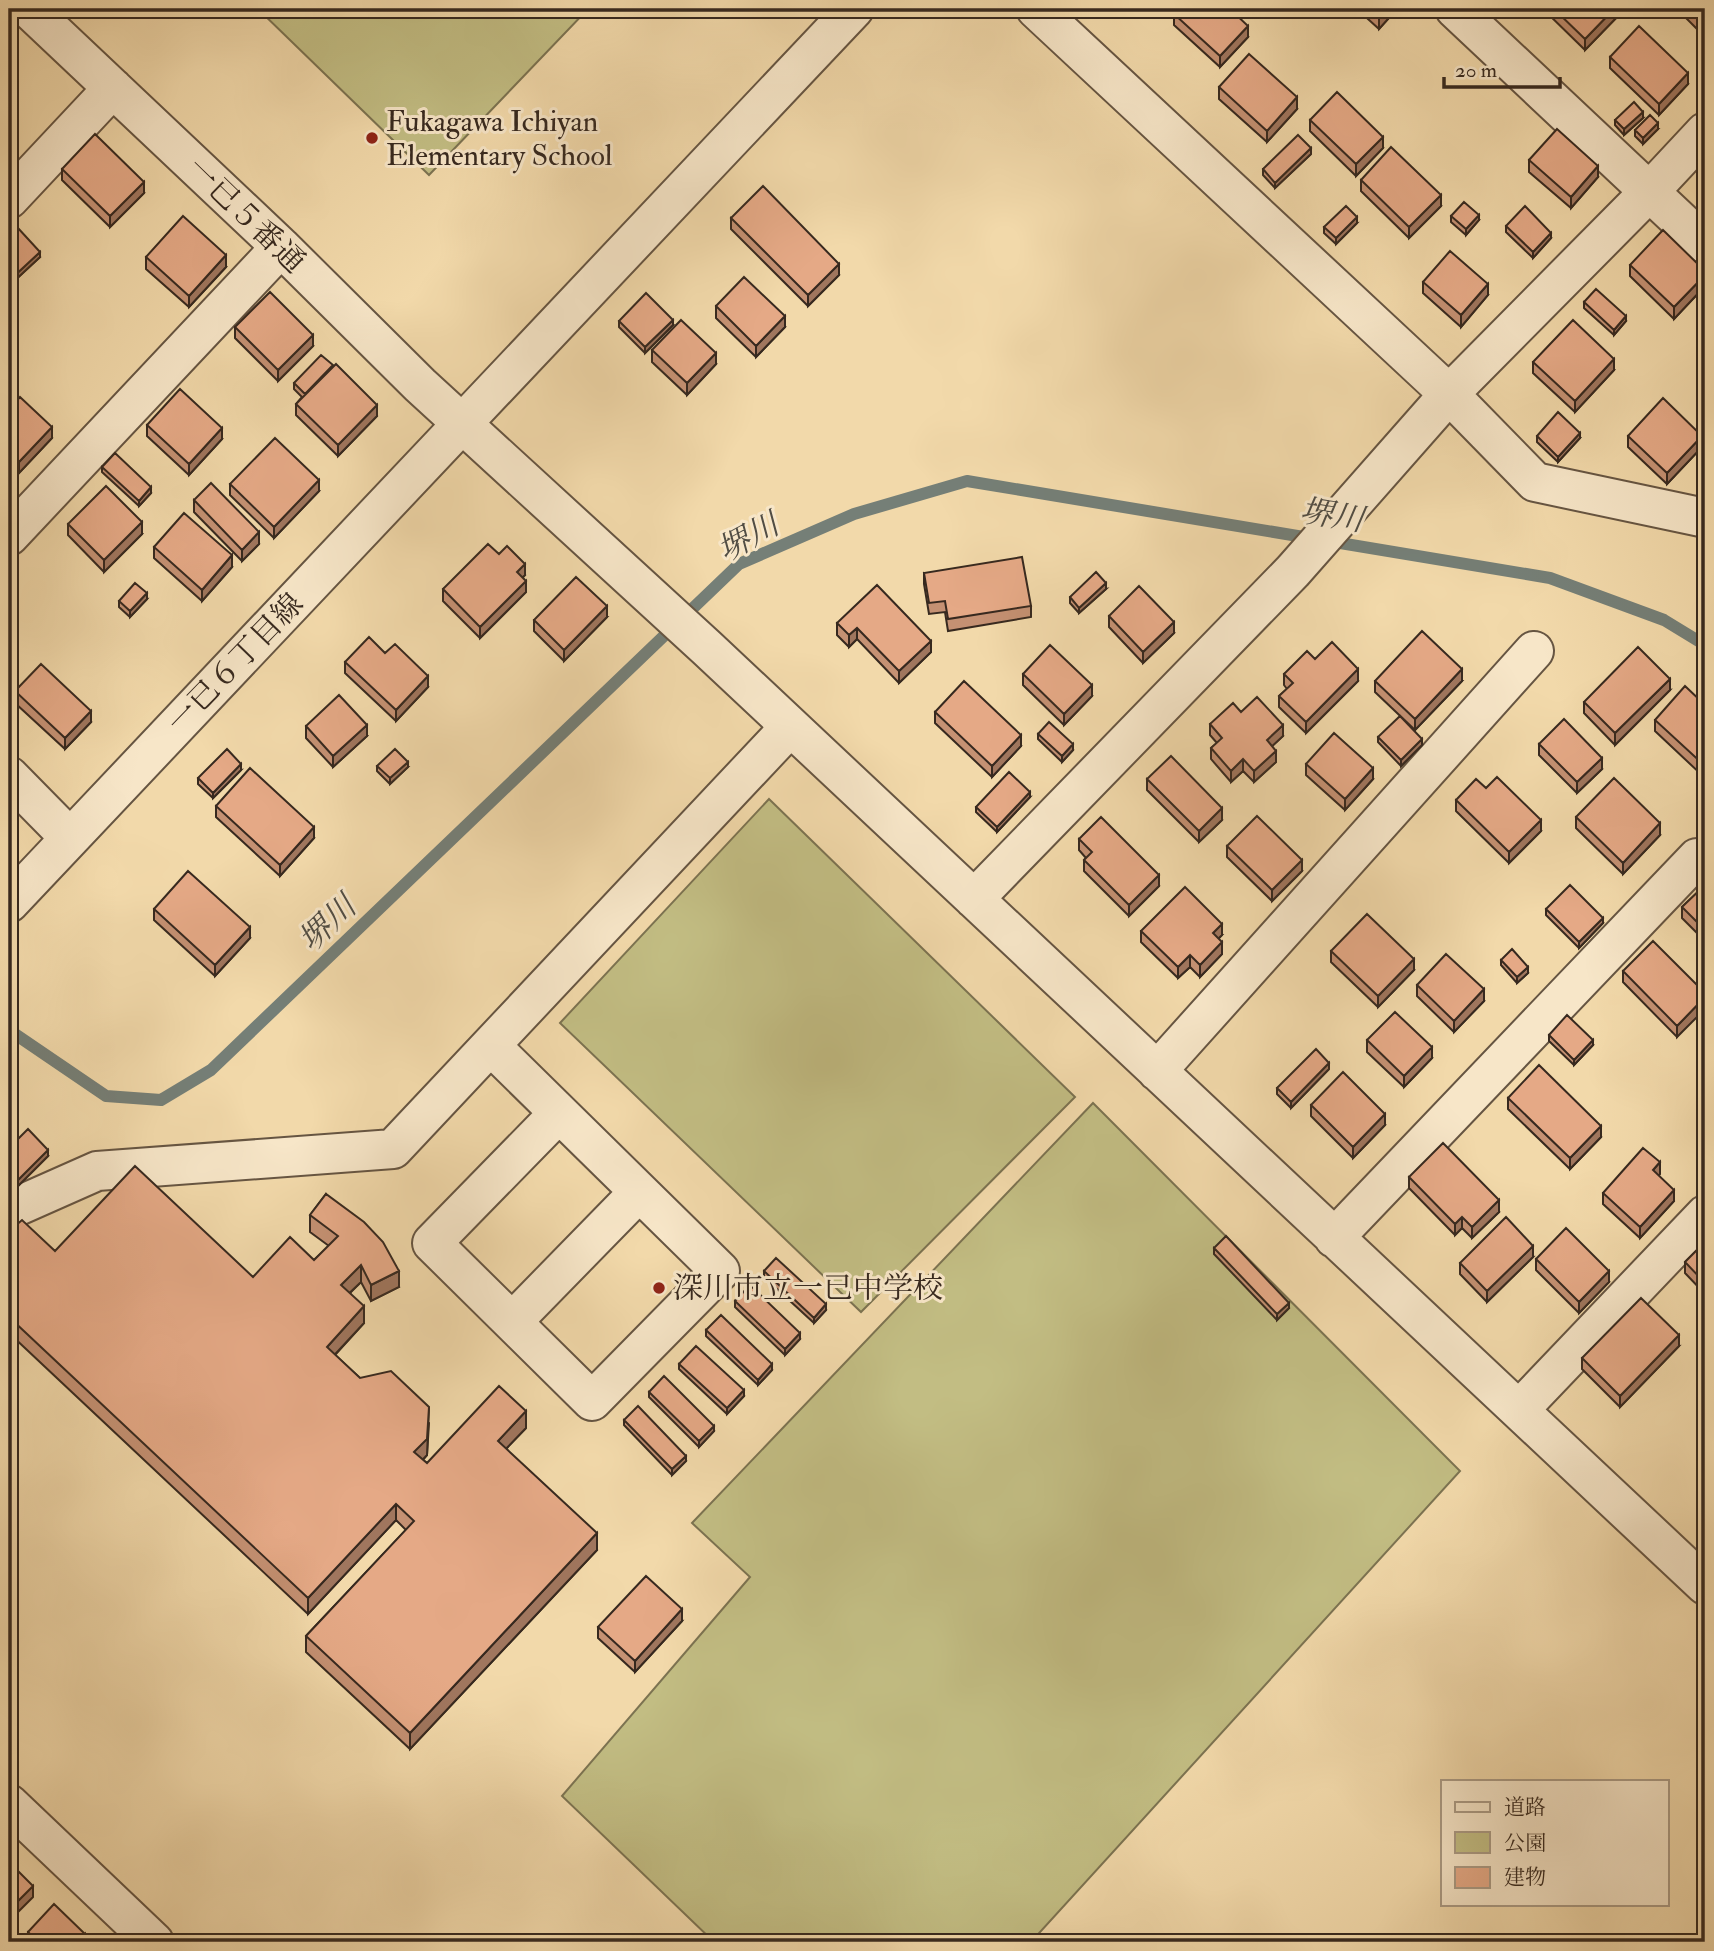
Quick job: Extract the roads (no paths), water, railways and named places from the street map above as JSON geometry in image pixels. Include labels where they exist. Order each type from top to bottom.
[{"type":"street","name":"一已５番通","points":[[29,9],[281,247],[420,386],[708,648],[1705,1585]]},
{"type":"street","name":"一已６丁目線","points":[[9,903],[854,9]]},
{"type":"street","points":[[1036,9],[1449,394],[1535,482],[1705,518]]},
{"type":"street","points":[[1455,9],[1705,244]]},
{"type":"street","points":[[9,199],[113,88]]},
{"type":"street","points":[[974,899],[1293,571],[1449,394],[1705,132]]},
{"type":"street","points":[[9,536],[281,247]]},
{"type":"street","points":[[1157,1071],[1534,651]]},
{"type":"street","points":[[9,1210],[97,1171],[393,1149],[790,727]]},
{"type":"street","points":[[9,776],[69,837]]},
{"type":"street","points":[[1335,1238],[1697,858]]},
{"type":"street","points":[[491,1046],[720,1271],[592,1401],[432,1243],[559,1113]]},
{"type":"street","points":[[512,1322],[639,1192]]},
{"type":"street","points":[[1518,1410],[1705,1215]]},
{"type":"street","points":[[9,1804],[154,1942]]},
{"type":"waterway","name":"堺川","points":[[9,1030],[106,1096],[161,1100],[211,1070],[739,564],[854,514],[967,481],[1550,578],[1664,620],[1705,645]]},
{"type":"place","name":"Fukagawa Ichiyan Elementary School","points":[[372,138]]},
{"type":"place","name":"深川市立一已中学校","points":[[659,1288]]}]
